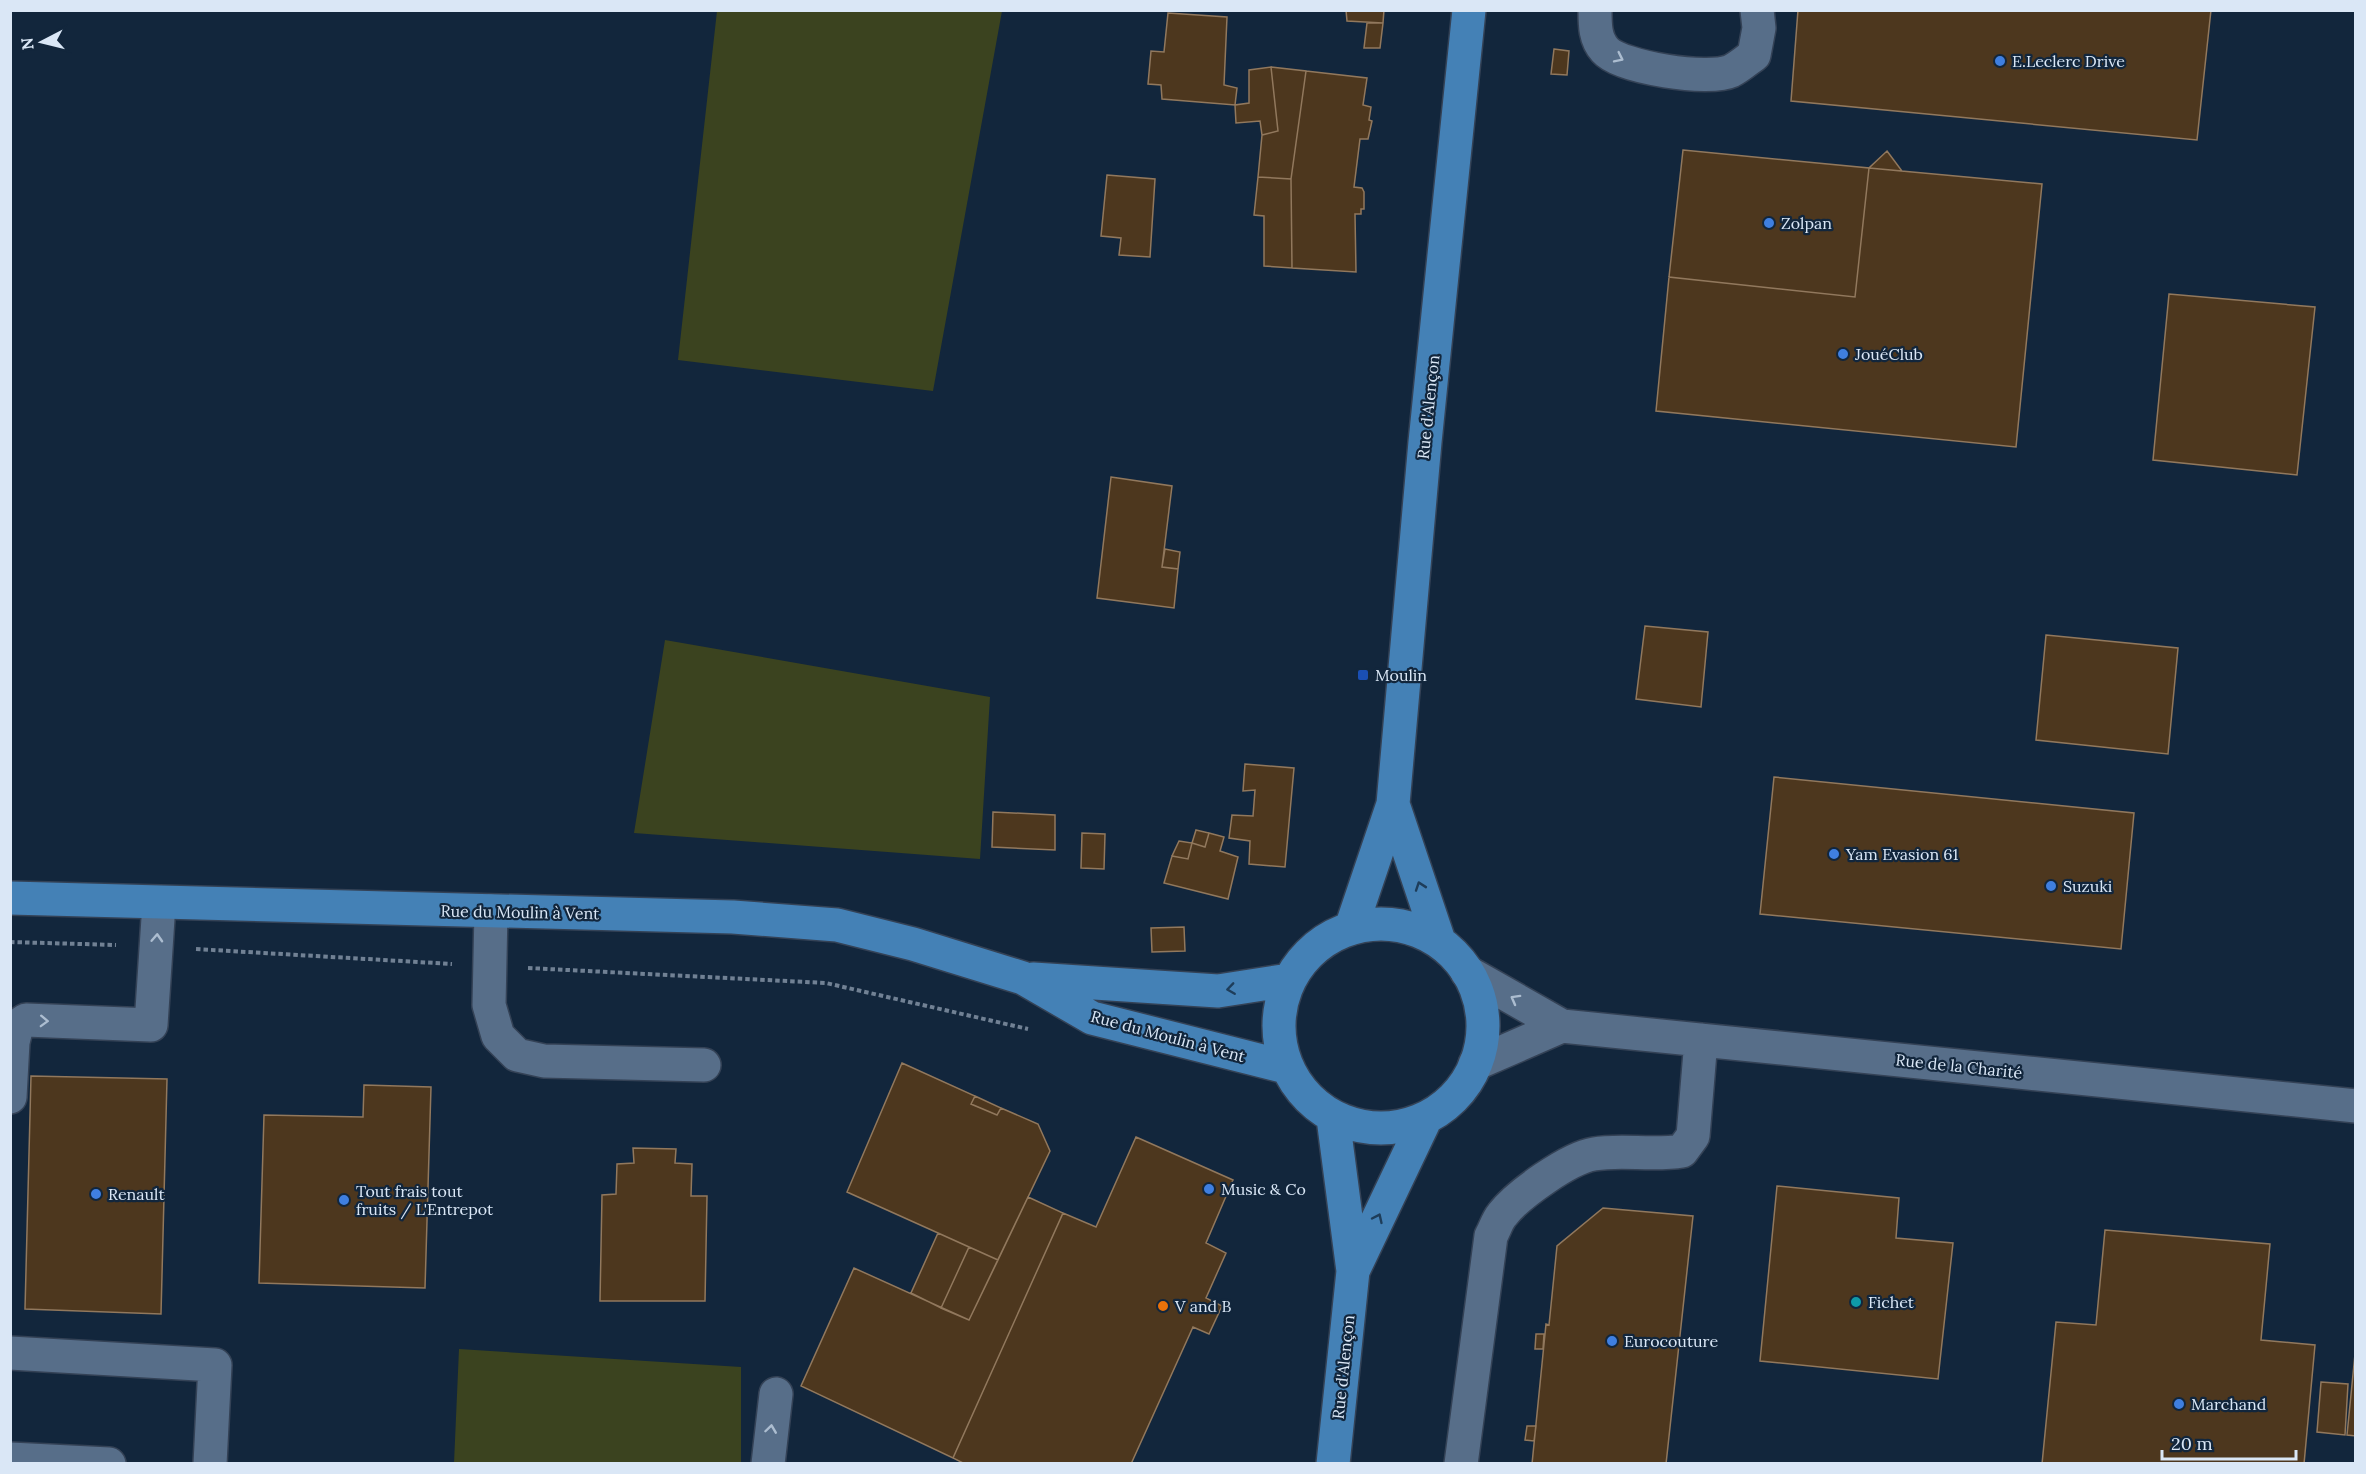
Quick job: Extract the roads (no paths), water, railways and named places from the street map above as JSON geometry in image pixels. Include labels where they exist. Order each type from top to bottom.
[{"type":"main road","name":"Rue d'Alençon","points":[[1351,928],[1393,804],[1422,465],[1470,10]]},
{"type":"main road","name":"Rue d'Alençon","points":[[1393,804],[1439,941]]},
{"type":"main road","name":"Rue du Moulin à Vent","points":[[10,898],[733,917],[837,925],[913,944],[1023,978],[1092,1017],[1286,1067]]},
{"type":"main road","points":[[1383,921],[1409,928],[1439,941],[1462,963],[1478,992],[1484,1023],[1481,1053],[1468,1080],[1450,1104],[1425,1120],[1396,1128],[1363,1129],[1333,1118],[1305,1096],[1286,1067],[1278,1038],[1279,1009],[1288,980],[1304,958],[1325,940],[1351,928],[1383,921]]},
{"type":"main road","name":"Rue du Moulin à Vent","points":[[1023,978],[1218,991],[1288,980]]},
{"type":"main road","name":"Rue d'Alençon","points":[[1333,1118],[1353,1271],[1333,1464]]},
{"type":"main road","name":"Rue d'Alençon","points":[[1353,1271],[1425,1120]]},
{"type":"street","points":[[1595,10],[1596,34],[1605,51],[1623,61],[1693,73],[1730,72],[1754,55],[1750,16]]},
{"type":"street","points":[[10,1097],[13,1042],[17,1026],[26,1020],[151,1025],[159,903]]},
{"type":"street","points":[[491,912],[489,1005],[498,1036],[517,1055],[544,1061],[704,1065]]},
{"type":"street","name":"Rue de la Charité","points":[[1467,972],[1562,1026],[2355,1106]]},
{"type":"street","name":"Rue de la Charité","points":[[1475,1064],[1562,1026]]},
{"type":"street","points":[[1461,1464],[1491,1236],[1502,1216],[1516,1201],[1571,1161],[1594,1154],[1660,1155],[1682,1151],[1693,1136],[1701,1040]]},
{"type":"street","points":[[10,1353],[215,1365],[210,1464]]},
{"type":"street","points":[[768,1464],[776,1394]]},
{"type":"street","points":[[10,1459],[109,1464]]},
{"type":"place","name":"E.Leclerc Drive","points":[[2000,61]]},
{"type":"place","name":"Zolpan","points":[[1769,223]]},
{"type":"place","name":"JouéClub","points":[[1843,354]]},
{"type":"place","name":"Moulin","points":[[1363,675]]},
{"type":"place","name":"Yam Evasion 61","points":[[1834,854]]},
{"type":"place","name":"Suzuki","points":[[2051,886]]},
{"type":"place","name":"Music & Co","points":[[1209,1189]]},
{"type":"place","name":"Renault","points":[[96,1194]]},
{"type":"place","name":"Tout frais tout fruits / L'Entrepot","points":[[344,1200]]},
{"type":"place","name":"Fichet","points":[[1856,1302]]},
{"type":"place","name":"V and B","points":[[1163,1306]]},
{"type":"place","name":"Eurocouture","points":[[1612,1341]]},
{"type":"place","name":"Marchand","points":[[2179,1404]]}]
